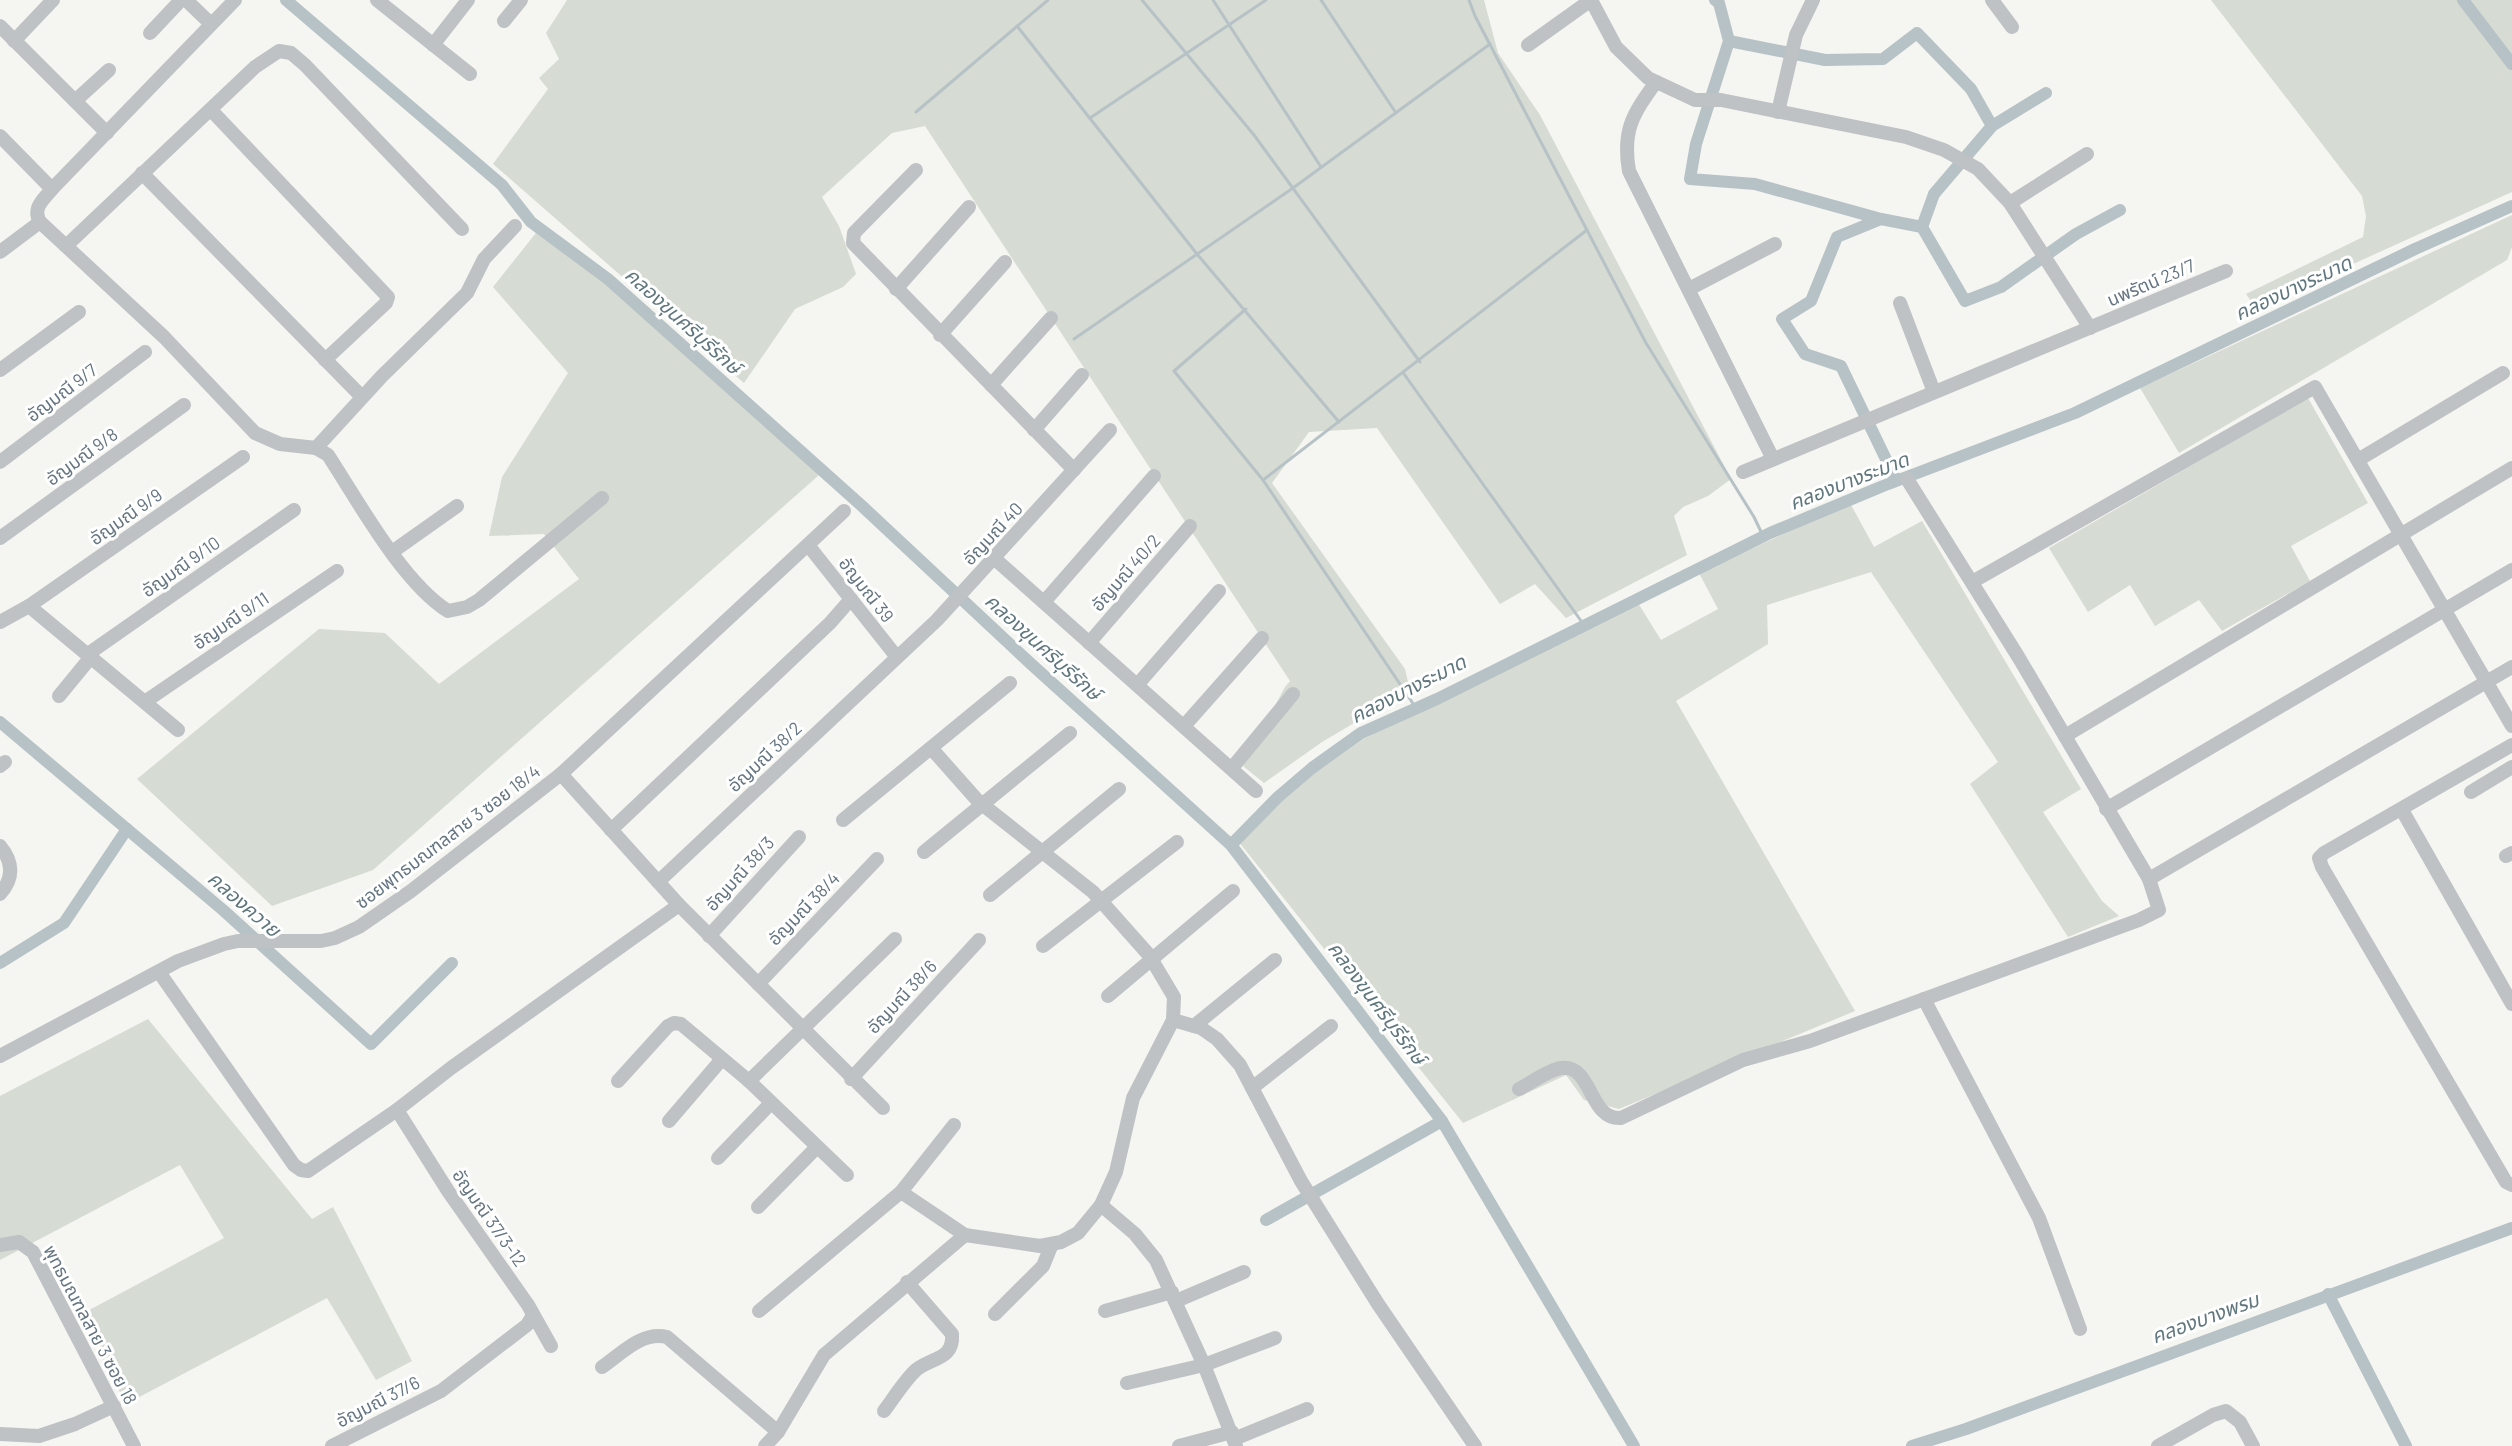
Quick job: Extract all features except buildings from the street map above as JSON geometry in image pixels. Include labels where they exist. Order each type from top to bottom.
[{"type":"street","points":[[14,41],[53,0]]},
{"type":"street","points":[[150,33],[181,0]]},
{"type":"street","points":[[186,0],[211,24]]},
{"type":"street","points":[[235,0],[52,189],[37,207],[36,216],[40,222],[164,337],[255,433],[280,444],[316,448],[328,455],[392,552],[435,603],[448,611],[479,600],[602,498]]},
{"type":"street","points":[[377,0],[470,74]]},
{"type":"street","points":[[433,45],[468,0]]},
{"type":"street","points":[[504,21],[521,0]]},
{"type":"street","points":[[1528,45],[1591,0],[1616,47],[1648,78],[1695,100],[1722,100],[1906,137],[1944,150],[1978,169],[2010,203],[2090,328]]},
{"type":"street","points":[[1778,112],[1796,35],[1813,0]]},
{"type":"street","points":[[1992,0],[2012,27]]},
{"type":"street","points":[[0,26],[107,132]]},
{"type":"street","points":[[66,246],[272,53],[279,51],[291,53],[305,65],[462,229]]},
{"type":"street","points":[[75,101],[109,70]]},
{"type":"street","points":[[1656,82],[1629,125],[1625,150],[1629,171],[1773,459]]},
{"type":"street","points":[[211,110],[388,297],[386,303],[325,360]]},
{"type":"street","points":[[0,136],[52,189]]},
{"type":"street","points":[[2010,203],[2087,154]]},
{"type":"street","points":[[916,170],[854,233],[853,243],[940,335],[1074,470]]},
{"type":"street","points":[[142,173],[362,397]]},
{"type":"street","points":[[896,289],[969,207]]},
{"type":"street","points":[[0,252],[40,222]]},
{"type":"street","points":[[316,448],[362,397],[466,293],[484,259],[515,226]]},
{"type":"street","points":[[1689,289],[1775,244]]},
{"type":"street","points":[[940,335],[1005,262]]},
{"type":"street","name":"นพรัตน์ 23/7","points":[[1743,472],[2226,271]]},
{"type":"street","points":[[1900,303],[1934,392]]},
{"type":"street","points":[[0,370],[79,312]]},
{"type":"street","points":[[991,385],[1051,318]]},
{"type":"street","name":"อัญมณี 9/7","points":[[0,462],[145,352]]},
{"type":"street","points":[[2358,460],[2504,373]]},
{"type":"street","points":[[1034,430],[1082,375]]},
{"type":"street","points":[[1972,582],[2315,387],[2512,726]]},
{"type":"street","name":"อัญมณี 9/8","points":[[0,538],[184,405]]},
{"type":"street","name":"อัญมณี 40","points":[[896,656],[937,620],[991,563],[1110,430]]},
{"type":"street","name":"อัญมณี 9/9","points":[[0,622],[29,606],[243,457]]},
{"type":"street","points":[[2065,736],[2512,468]]},
{"type":"street","points":[[1044,602],[1154,476]]},
{"type":"street","points":[[1519,1089],[1559,1068],[1572,1068],[1580,1075],[1603,1113],[1610,1119],[1621,1118],[1743,1060],[1810,1041],[2139,920],[2159,910],[2149,879],[2065,736],[1908,479]]},
{"type":"street","points":[[392,552],[457,506]]},
{"type":"street","name":"อัญมณี 9/10","points":[[59,696],[89,655],[294,510]]},
{"type":"street","name":"ซอยพุทธมณฑลสาย 3 ซอย 18/4","points":[[0,1056],[178,961],[238,941],[321,941],[359,927],[411,891],[561,774],[844,511]]},
{"type":"street","name":"อัญมณี 40/2","points":[[1089,643],[1190,526]]},
{"type":"street","name":"อัญมณี 39","points":[[808,546],[896,656]]},
{"type":"street","points":[[991,563],[1044,602],[1256,791]]},
{"type":"street","points":[[2106,809],[2512,570]]},
{"type":"street","name":"อัญมณี 9/11","points":[[146,701],[337,572]]},
{"type":"street","points":[[1138,684],[1219,591]]},
{"type":"street","points":[[611,830],[830,623],[851,600]]},
{"type":"street","points":[[29,606],[146,701],[178,730]]},
{"type":"street","points":[[1184,726],[1262,638]]},
{"type":"street","name":"อัญมณี 38/2","points":[[658,882],[896,656]]},
{"type":"street","points":[[2149,879],[2512,667]]},
{"type":"street","points":[[843,820],[1010,683]]},
{"type":"street","points":[[1232,768],[1293,694]]},
{"type":"street","points":[[924,852],[1070,733]]},
{"type":"street","points":[[2512,746],[2324,853],[2319,858],[2322,867],[2506,1182],[2512,1185]]},
{"type":"street","points":[[901,1192],[965,1235],[1040,1246],[1061,1242],[1078,1233],[1101,1205],[1116,1172],[1133,1098],[1173,1020],[1174,997],[1152,960],[1101,901],[982,805],[931,748]]},
{"type":"street","points":[[2470,792],[2512,767]]},
{"type":"street","points":[[561,774],[679,905],[883,1108]]},
{"type":"street","points":[[990,895],[1119,789]]},
{"type":"street","points":[[2402,810],[2512,1004]]},
{"type":"street","name":"อัญมณี 38/3","points":[[709,936],[799,837]]},
{"type":"street","points":[[1043,946],[1178,842]]},
{"type":"street","points":[[0,846],[11,863],[11,874],[0,894]]},
{"type":"street","name":"อัญมณี 38/4","points":[[758,984],[877,859]]},
{"type":"street","points":[[1108,996],[1233,891]]},
{"type":"street","points":[[159,972],[294,1165],[301,1170],[316,1167],[679,905]]},
{"type":"street","points":[[749,1081],[895,939]]},
{"type":"street","name":"อัญมณี 38/6","points":[[851,1078],[979,940]]},
{"type":"street","points":[[1194,1026],[1275,960]]},
{"type":"street","points":[[1924,999],[2039,1218],[2080,1329]]},
{"type":"street","points":[[1173,1020],[1194,1026],[1217,1039],[1240,1065],[1301,1180],[1372,1295],[1475,1446]]},
{"type":"street","points":[[618,1081],[674,1023],[681,1024],[749,1081],[847,1176]]},
{"type":"street","points":[[1252,1088],[1331,1026]]},
{"type":"street","points":[[669,1121],[722,1059]]},
{"type":"street","points":[[718,1158],[771,1103]]},
{"type":"street","name":"อัญมณี 37/3-12","points":[[397,1110],[552,1346]]},
{"type":"street","points":[[759,1311],[901,1192],[954,1125]]},
{"type":"street","points":[[758,1207],[817,1147]]},
{"type":"street","points":[[1101,1205],[1135,1234],[1149,1251],[1174,1297],[1234,1439]]},
{"type":"street","points":[[765,1446],[778,1432],[824,1355],[965,1235]]},
{"type":"street","name":"พุทธมณฑลสาย 3 ซอย 18","points":[[0,1245],[20,1242],[33,1252],[134,1446]]},
{"type":"street","points":[[995,1314],[1043,1266],[1052,1244]]},
{"type":"street","points":[[1105,1311],[1174,1297],[1244,1272]]},
{"type":"street","points":[[884,1411],[917,1370],[948,1353],[953,1346],[952,1334],[908,1282]]},
{"type":"street","name":"อัญมณี 37/6","points":[[332,1446],[441,1391],[527,1325],[532,1316]]},
{"type":"street","points":[[602,1367],[642,1338],[654,1334],[667,1337],[778,1432]]},
{"type":"street","points":[[1127,1383],[1204,1365],[1275,1338]]},
{"type":"street","points":[[0,1434],[34,1441],[114,1406]]},
{"type":"street","points":[[1179,1446],[1234,1439],[1307,1409]]},
{"type":"street","points":[[2158,1446],[2213,1415],[2226,1411],[2240,1422],[2253,1446]]},
{"type":"shaded area","points":[[567,0],[1484,0],[1498,53],[1540,115],[1731,479],[1708,496],[1683,507],[1674,516],[1687,555],[1566,618],[1535,584],[1500,604],[1377,428],[1309,432],[1272,483],[1405,669],[1410,690],[1322,742],[1264,783],[1243,766],[1290,681],[925,126],[892,133],[822,197],[839,226],[856,274],[843,287],[795,309],[744,383],[493,164],[548,89],[539,78],[559,59],[546,33]]},
{"type":"shaded area","points":[[2211,0],[2512,0],[2512,192],[2256,308],[2246,294],[2363,237],[2366,216],[2362,196]]},
{"type":"shaded area","points":[[2512,215],[2512,247],[2507,260],[2179,453],[2140,388]]},
{"type":"shaded area","points":[[543,224],[819,475],[373,870],[272,906],[137,779],[319,629],[385,633],[439,684],[579,579],[544,534],[489,536],[502,477],[568,373],[493,287]]},
{"type":"shaded area","points":[[2308,398],[2368,503],[2291,546],[2310,581],[2222,631],[2199,600],[2155,626],[2130,585],[2088,612],[2049,548]]},
{"type":"shaded area","points":[[1850,503],[1874,547],[1922,521],[2081,789],[2043,812],[2102,901],[2119,916],[2068,937],[1970,784],[1998,762],[1871,572],[1767,605],[1768,644],[1676,701],[1855,1011],[1619,1109],[1584,1100],[1566,1075],[1463,1123],[1234,836],[1303,781],[1365,738],[1638,603],[1661,640],[1718,609],[1699,573]]},
{"type":"shaded area","points":[[148,1019],[312,1219],[333,1207],[412,1361],[376,1380],[327,1298],[126,1404],[80,1315],[224,1238],[180,1165],[0,1260],[0,1096]]},
{"type":"waterway","name":"คลองขุนศรีบุรีรักษ์","points":[[286,0],[502,185],[531,222],[608,279],[862,506],[1030,663],[1231,845],[1442,1121],[1634,1446]]},
{"type":"waterway","points":[[916,112],[1048,0]]},
{"type":"waterway","points":[[1142,0],[1254,135],[1420,362]]},
{"type":"waterway","points":[[1213,0],[1321,167]]},
{"type":"waterway","points":[[1090,118],[1266,0]]},
{"type":"waterway","points":[[1321,0],[1396,113]]},
{"type":"waterway","points":[[1469,0],[1475,16],[1646,343],[1754,517],[1763,536]]},
{"type":"waterway","points":[[1715,0],[1719,3],[1729,41],[1696,144],[1690,179],[1755,184],[1881,219]]},
{"type":"waterway","points":[[2463,0],[2512,64]]},
{"type":"waterway","points":[[1017,26],[1197,254],[1339,422]]},
{"type":"waterway","points":[[1729,41],[1825,60],[1883,59],[1917,33],[1971,89],[1992,126],[2046,93]]},
{"type":"waterway","points":[[1074,339],[1293,188],[1490,44]]},
{"type":"waterway","points":[[1922,227],[1934,194],[1992,126]]},
{"type":"waterway","name":"คลองบางระมาด","points":[[1231,845],[1278,797],[1312,768],[1361,733],[1437,699],[1770,533],[1883,486],[2075,413],[2415,249],[2512,206]]},
{"type":"waterway","points":[[1896,480],[1841,366],[1805,354],[1782,319],[1811,301],[1837,237],[1881,219],[1922,227],[1965,301],[2001,287],[2076,234],[2120,210]]},
{"type":"waterway","points":[[1263,480],[1587,230]]},
{"type":"waterway","points":[[1246,309],[1174,371],[1263,480],[1416,708]]},
{"type":"waterway","points":[[1404,374],[1584,625]]},
{"type":"waterway","name":"คลองควาย","points":[[0,722],[223,910],[371,1044],[452,963]]},
{"type":"waterway","points":[[0,963],[64,923],[127,829]]},
{"type":"waterway","points":[[1266,1220],[1442,1121]]},
{"type":"waterway","name":"คลองบางพรม","points":[[1912,1446],[1966,1429],[2512,1228]]},
{"type":"waterway","points":[[2328,1294],[2406,1446]]}]
